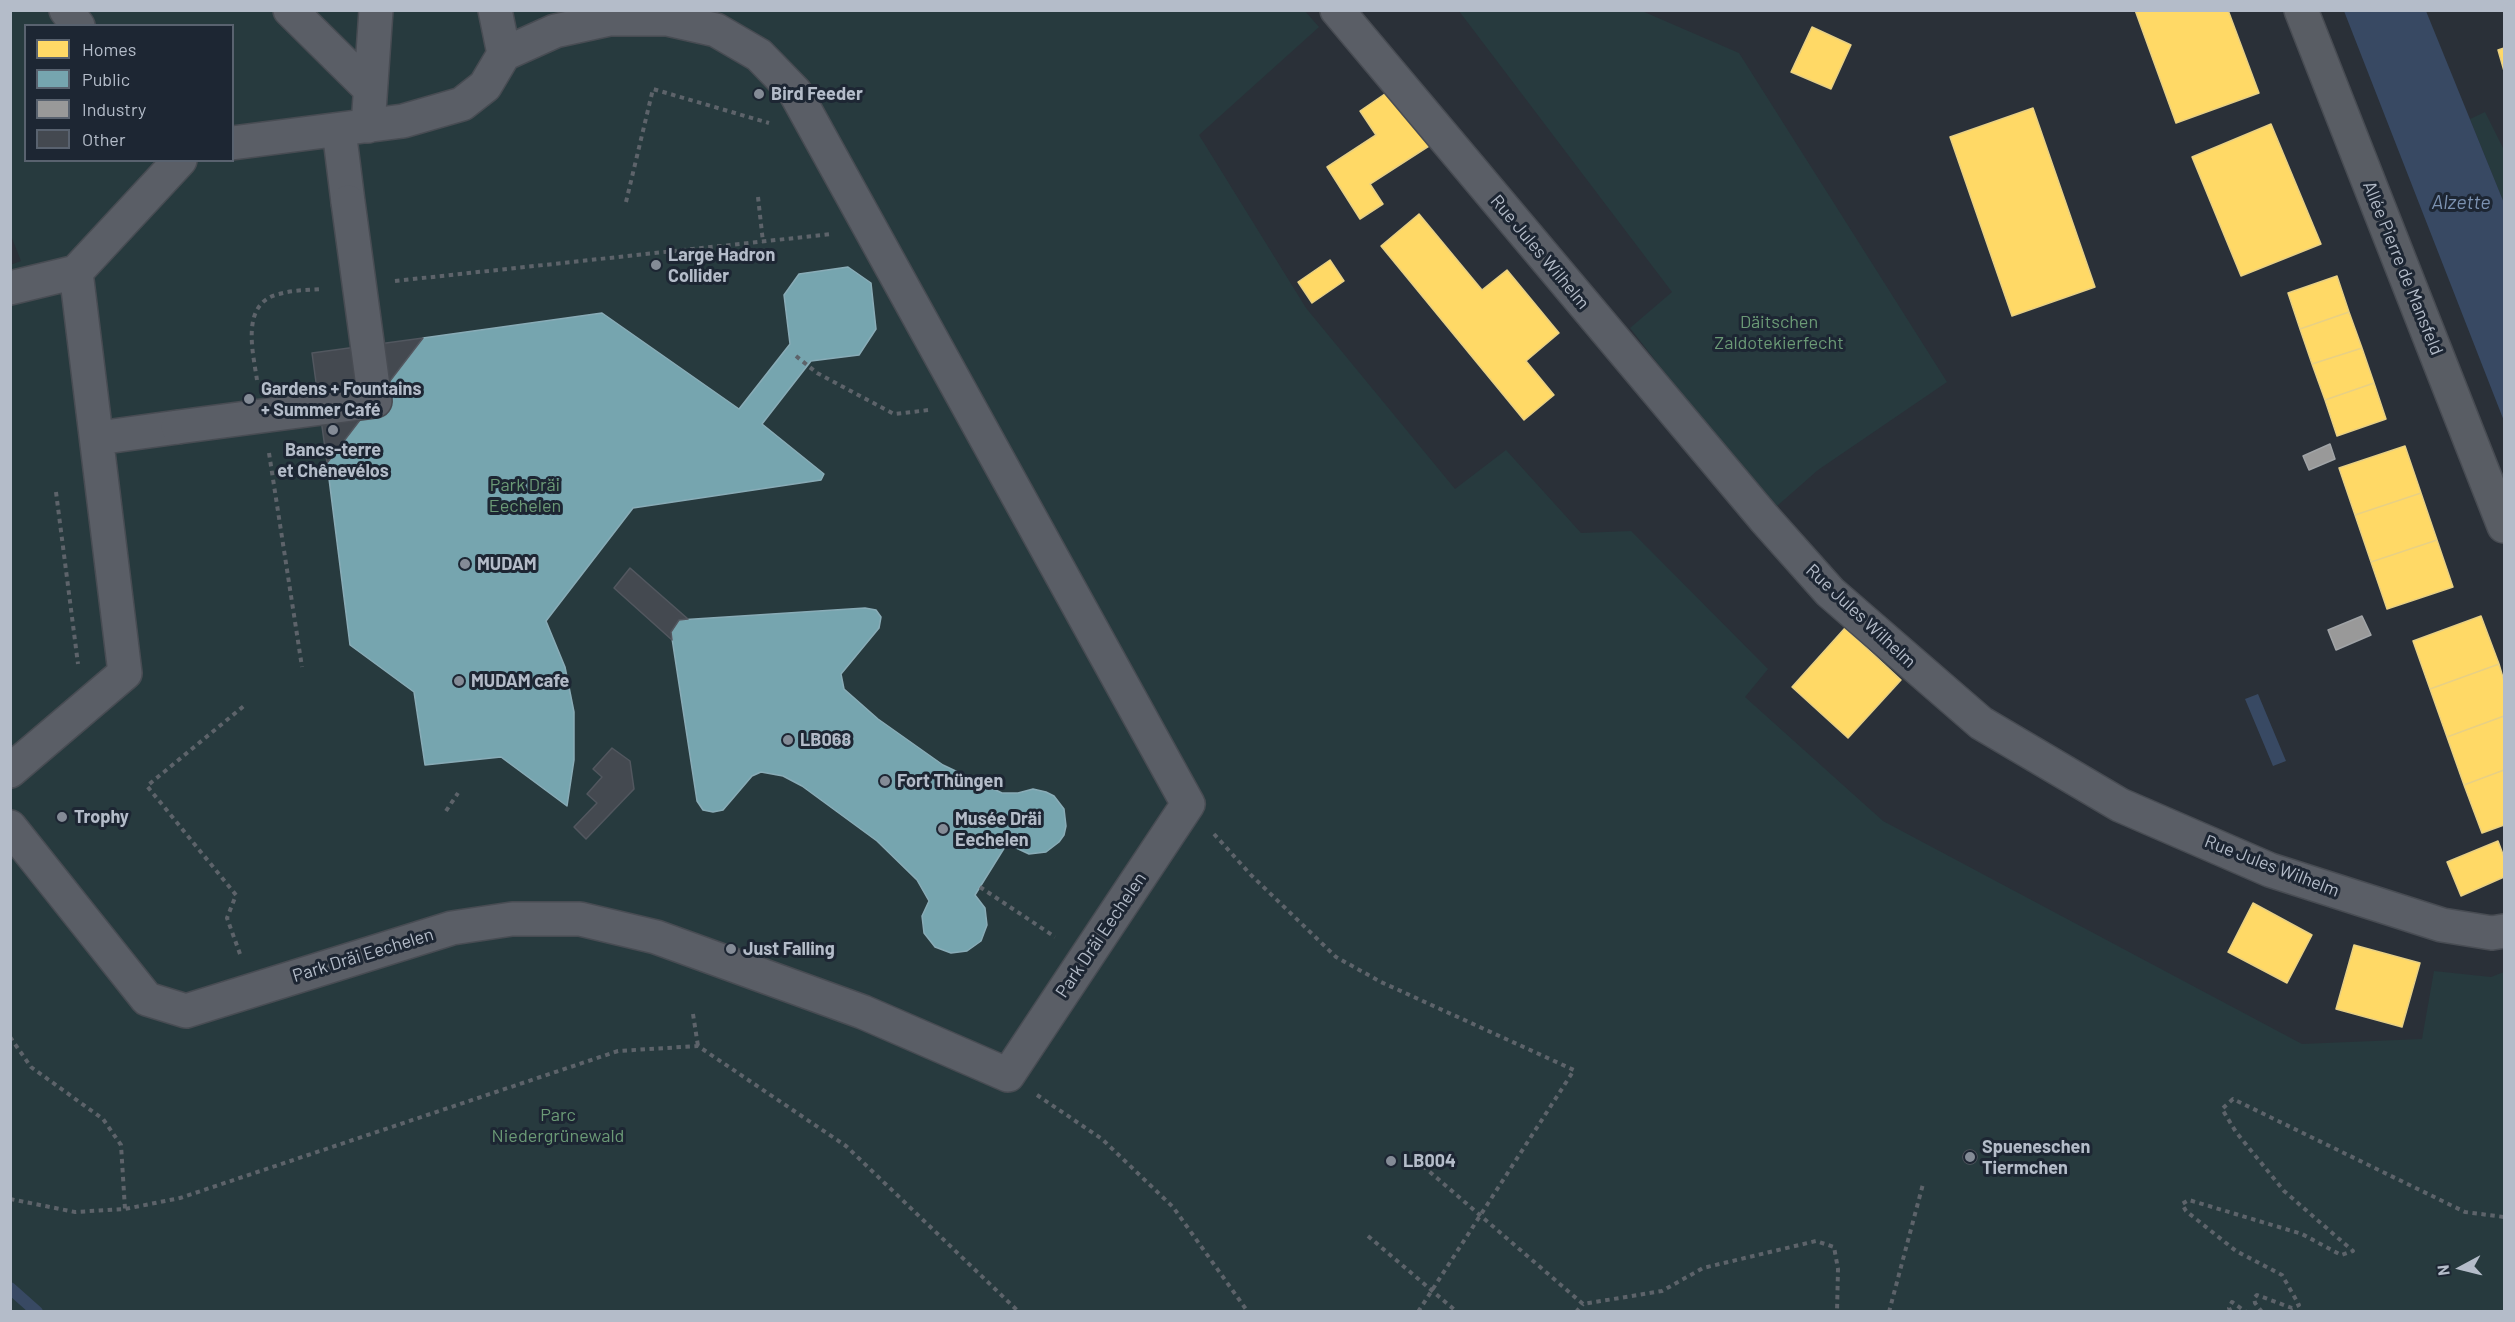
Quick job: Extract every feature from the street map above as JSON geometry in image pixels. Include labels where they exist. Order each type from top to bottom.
[{"type":"main road","name":"Allée Pierre de Mansfeld","points":[[2301,10],[2505,526]]},
{"type":"street","points":[[66,10],[76,24]]},
{"type":"street","points":[[290,10],[370,89]]},
{"type":"street","points":[[98,438],[375,401],[348,202],[353,128],[370,89],[376,10]]},
{"type":"street","points":[[495,10],[504,54]]},
{"type":"street","name":"Rue Jules Wilhelm","points":[[1337,10],[1764,518],[1830,592],[1981,723],[2120,805],[2270,870],[2442,925],[2492,933],[2505,931]]},
{"type":"street","points":[[234,143],[403,121],[462,104],[485,86],[504,54],[555,32],[610,20],[667,19],[716,30],[759,56],[795,92],[966,406],[1188,804]]},
{"type":"street","points":[[10,288],[76,272],[178,162]]},
{"type":"street","points":[[10,771],[125,673],[76,272]]},
{"type":"street","name":"Park Dräi Eechelen","points":[[10,827],[147,999],[186,1011],[452,928],[512,919],[580,919],[667,941],[863,1012],[1008,1075],[1188,804]]},
{"type":"path","points":[[626,202],[653,89],[821,139]]},
{"type":"path","points":[[758,197],[763,242]]},
{"type":"path","points":[[389,282],[871,230]]},
{"type":"path","points":[[259,390],[251,343],[251,324],[260,306],[277,294],[331,288]]},
{"type":"path","points":[[796,356],[818,373],[894,414],[966,406]]},
{"type":"path","points":[[268,447],[302,667]]},
{"type":"path","points":[[56,492],[84,708]]},
{"type":"path","points":[[245,705],[147,786],[236,895],[227,918],[252,989]]},
{"type":"path","points":[[446,811],[458,793]]},
{"type":"path","points":[[1188,804],[1251,875],[1336,957],[1381,981],[1574,1070],[1418,1311]]},
{"type":"path","points":[[980,887],[1046,932]]},
{"type":"path","points":[[693,1014],[698,1046]]},
{"type":"path","points":[[10,1037],[31,1067],[103,1119],[121,1145],[125,1209]]},
{"type":"path","points":[[10,1199],[75,1212],[125,1209],[180,1198],[618,1051],[698,1046],[846,1146],[1019,1311]]},
{"type":"path","points":[[1008,1075],[1102,1139],[1173,1207],[1248,1311]]},
{"type":"path","points":[[2262,1311],[2255,1303],[2254,1298],[2257,1295],[2292,1308],[2299,1305],[2282,1275],[2236,1251],[2186,1211],[2182,1204],[2189,1200],[2301,1234],[2341,1255],[2353,1251],[2284,1191],[2236,1132],[2222,1109],[2233,1099],[2464,1212],[2505,1217]]},
{"type":"path","points":[[1416,1160],[1583,1304]]},
{"type":"path","points":[[1889,1311],[1923,1184]]},
{"type":"path","points":[[1368,1236],[1457,1311]]},
{"type":"path","points":[[1576,1311],[1583,1304],[1662,1291],[1703,1268],[1816,1240],[1834,1247],[1839,1269],[1837,1311]]},
{"type":"path","points":[[2231,1311],[2229,1308],[2232,1302],[2246,1311]]},
{"type":"green space","name":"Parc Niedergrünewald","points":[[11,11],[1305,11],[1319,27],[1199,135],[1306,308],[1455,489],[1506,450],[1581,533],[1631,531],[1768,669],[1745,697],[1883,821],[2302,1044],[2422,1039],[2434,971],[2491,977],[2504,972],[2504,1311],[11,1311],[10,265],[21,261],[10,233]],"holes":[[[1972,1149],[1976,1152],[1977,1159],[1969,1164],[1965,1162],[1962,1155],[1967,1150]]]},
{"type":"green space","name":"Däitschen Zaldotekierfecht","points":[[1459,11],[1642,11],[1739,53],[1947,382],[1818,470],[1777,506],[1691,406],[1630,328],[1672,292]]},
{"type":"green space","points":[[2485,112],[2504,150],[2504,203],[2470,119]]},
{"type":"water","name":"Alzette","points":[[2344,11],[2426,11],[2504,203],[2504,421]]},
{"type":"water","points":[[2258,694],[2286,761],[2273,766],[2245,699]]},
{"type":"building: Homes","points":[[2135,10],[2228,10],[2259,93],[2176,123]]},
{"type":"building: Homes","points":[[1812,27],[1851,45],[1831,89],[1791,72]]},
{"type":"building: Homes","points":[[2504,48],[2504,71],[2498,50]]},
{"type":"building: Homes","points":[[1392,89],[1429,146],[1370,184],[1383,204],[1360,219],[1327,167],[1376,135],[1360,111]]},
{"type":"building: Homes","points":[[2033,108],[2095,287],[2012,316],[1950,137]]},
{"type":"building: Homes","points":[[2271,124],[2321,244],[2241,276],[2192,157]]},
{"type":"building: Homes","points":[[1419,214],[1482,290],[1507,270],[1559,333],[1526,361],[1554,395],[1524,420],[1381,246]]},
{"type":"building: Homes","points":[[1330,260],[1344,281],[1312,303],[1298,282]]},
{"type":"building: Homes","points":[[2337,276],[2349,312],[2300,329],[2288,293]]},
{"type":"building: Homes","points":[[2349,312],[2362,348],[2312,364],[2300,329]]},
{"type":"building: Homes","points":[[2362,348],[2374,383],[2325,400],[2312,364]]},
{"type":"building: Homes","points":[[2374,383],[2386,419],[2337,436],[2325,400]]},
{"type":"building: Homes","points":[[2405,446],[2421,493],[2355,515],[2339,468]]},
{"type":"building: Homes","points":[[2421,493],[2437,540],[2371,562],[2355,515]]},
{"type":"building: Homes","points":[[2437,540],[2453,587],[2387,609],[2371,562]]},
{"type":"building: Homes","points":[[2481,616],[2499,664],[2430,689],[2413,641]]},
{"type":"building: Homes","points":[[1845,628],[1901,680],[1848,738],[1792,687]]},
{"type":"building: Homes","points":[[2499,664],[2504,681],[2504,716],[2447,737],[2430,689]]},
{"type":"building: Homes","points":[[2504,716],[2504,770],[2464,785],[2447,737]]},
{"type":"building: Homes","points":[[2504,770],[2504,825],[2482,833],[2464,785]]},
{"type":"building: Homes","points":[[2498,841],[2504,857],[2504,877],[2461,896],[2447,862]]},
{"type":"building: Homes","points":[[2253,903],[2312,935],[2287,983],[2228,952]]},
{"type":"building: Homes","points":[[2354,945],[2420,963],[2402,1027],[2336,1009]]},
{"type":"building: Public","name":"MUDAM","points":[[848,267],[871,283],[876,329],[859,355],[811,361],[762,424],[824,474],[821,480],[633,508],[546,621],[565,667],[574,712],[574,760],[567,806],[501,757],[425,765],[414,692],[350,645],[327,463],[423,338],[602,313],[739,409],[790,344],[784,295],[799,274]]},
{"type":"building: Public","name":"Fort Thüngen","points":[[865,608],[876,610],[881,617],[879,628],[841,674],[844,689],[878,719],[943,765],[1002,793],[1018,793],[1033,789],[1046,792],[1054,796],[1064,809],[1066,826],[1064,835],[1046,852],[1029,854],[1008,842],[975,895],[985,908],[987,925],[981,941],[967,951],[951,953],[935,947],[924,933],[922,916],[929,901],[917,880],[877,841],[802,786],[783,776],[761,772],[752,776],[723,810],[713,812],[703,810],[697,801],[671,632],[679,620]]},
{"type":"building: Industry","points":[[2330,444],[2335,459],[2309,470],[2303,456]]},
{"type":"building: Industry","points":[[2362,616],[2371,635],[2336,650],[2328,630]]},
{"type":"building: Other","points":[[423,338],[327,463],[312,353]]},
{"type":"building: Other","points":[[630,568],[688,619],[679,620],[671,632],[672,640],[614,588]]},
{"type":"building: Other","points":[[612,748],[630,761],[634,789],[586,839],[574,827],[597,803],[587,794],[602,777],[593,769]]},
{"type":"building: Other","name":"Spueneschen Tiermchen","points":[[1967,1150],[1973,1150],[1977,1157],[1973,1164],[1967,1164],[1963,1160],[1963,1154]]},
{"type":"waterway","points":[[10,1288],[37,1312]]},
{"type":"place","name":"Bird Feeder","points":[[759,94]]},
{"type":"place","name":"Large Hadron Collider","points":[[656,265]]},
{"type":"place","name":"Gardens + Fountains + Summer Café","points":[[249,399]]},
{"type":"place","name":"Bancs-terre et Chênevélos","points":[[333,430]]},
{"type":"place","name":"MUDAM","points":[[465,564]]},
{"type":"place","name":"MUDAM cafe","points":[[459,681]]},
{"type":"place","name":"LB068","points":[[788,740]]},
{"type":"place","name":"Fort Thüngen","points":[[885,781]]},
{"type":"place","name":"Trophy","points":[[62,817]]},
{"type":"place","name":"Musée Dräi Eechelen","points":[[943,829]]},
{"type":"place","name":"Just Falling","points":[[731,949]]},
{"type":"place","name":"Spueneschen Tiermchen","points":[[1970,1157]]},
{"type":"place","name":"LB004","points":[[1391,1161]]}]
